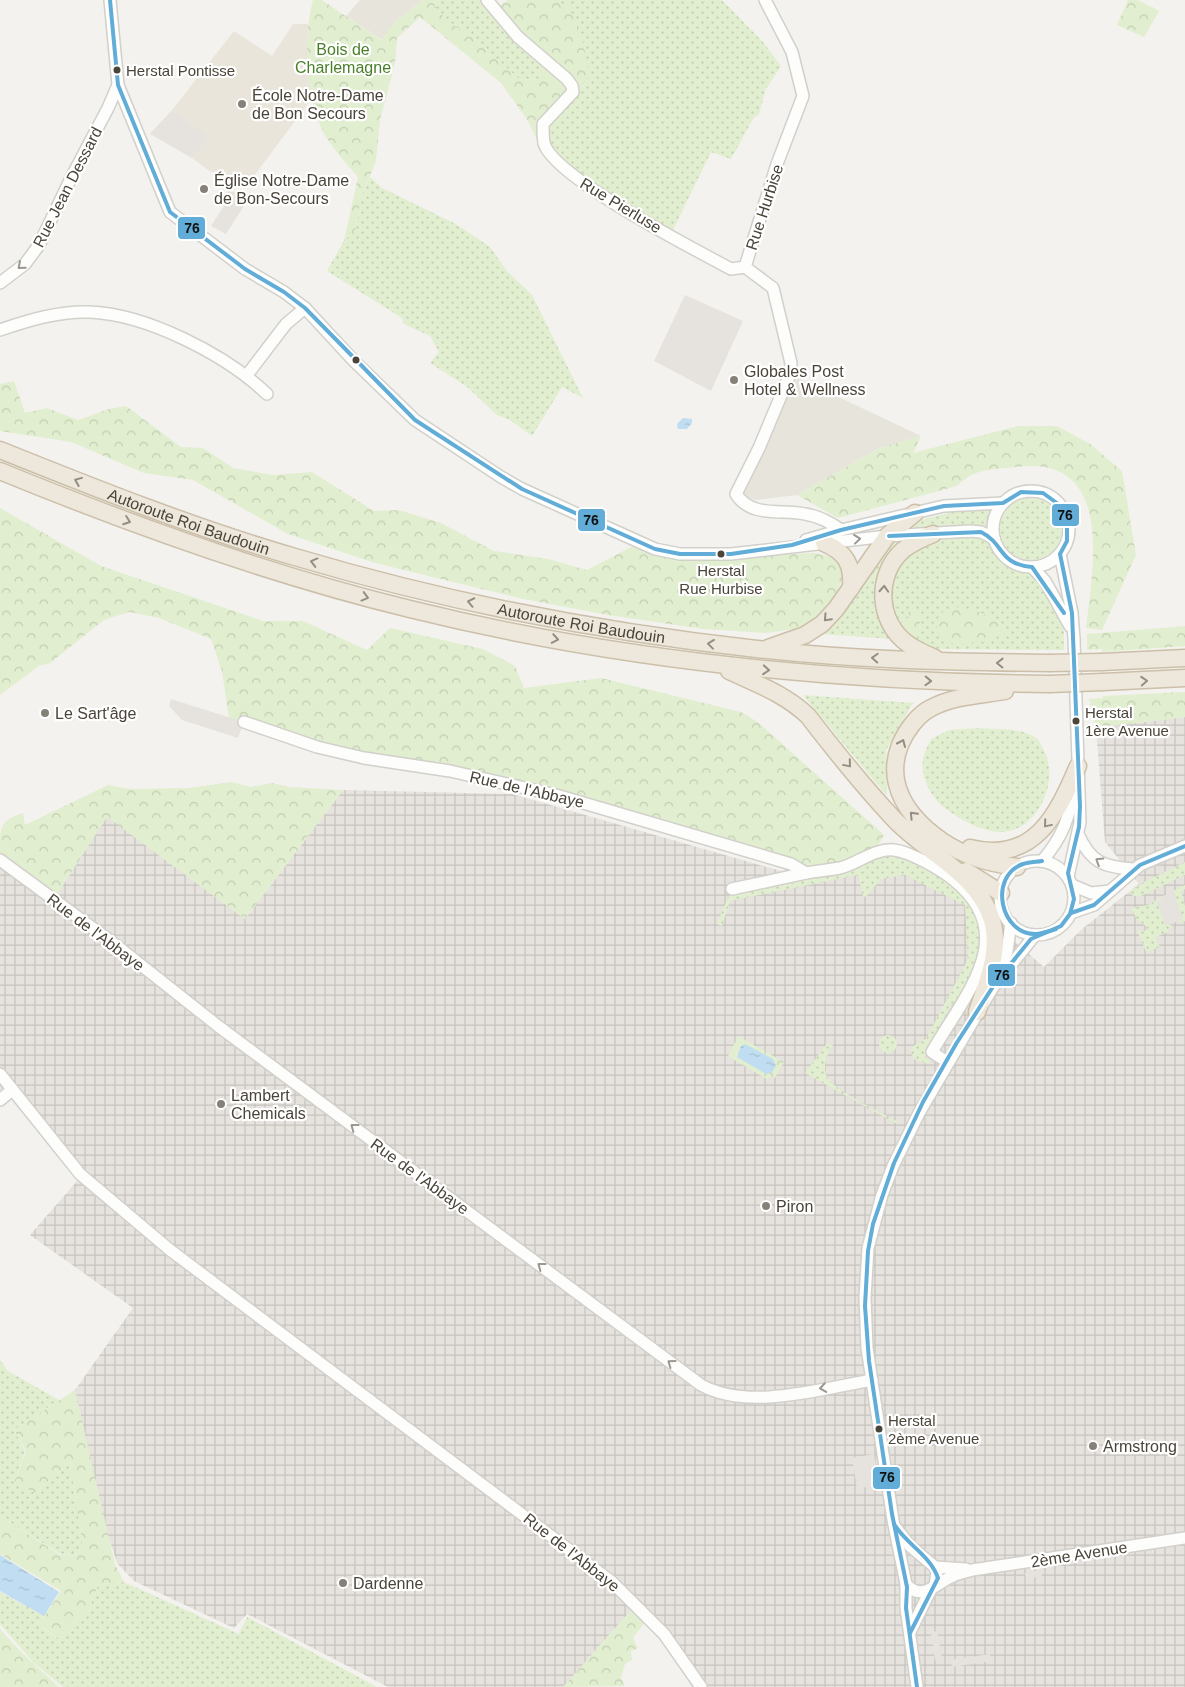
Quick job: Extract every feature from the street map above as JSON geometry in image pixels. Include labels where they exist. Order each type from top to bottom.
[{"type":"highway","name":"Autoroute Roi Baudouin","points":[[0,450],[194,525],[295,557],[413,589],[628,633],[760,650],[942,662],[1049,663],[1185,658]]},
{"type":"highway","name":"Autoroute Roi Baudouin","points":[[0,471],[188,544],[410,610],[508,631],[718,666],[840,677],[1049,684],[1185,678]]},
{"type":"highway","points":[[760,650],[796,639],[814,630],[830,615],[887,536],[915,513]]},
{"type":"highway","points":[[933,534],[910,545],[894,560],[884,579],[884,605],[891,624],[906,644],[942,662]]},
{"type":"highway","points":[[821,539],[836,547],[846,558],[851,570],[850,588]]},
{"type":"highway","points":[[718,666],[765,687],[796,705],[808,716],[894,820],[969,882],[980,894],[992,920],[996,940],[992,966],[977,1012]]},
{"type":"highway","points":[[1017,867],[976,859],[940,838],[908,810],[897,790],[895,772],[897,756],[910,727],[924,713],[942,703],[1049,684]]},
{"type":"highway","points":[[940,838],[966,847],[991,852],[1004,850],[1026,842],[1048,825],[1078,766]]},
{"type":"highway","points":[[924,845],[942,853],[1001,893]]},
{"type":"street","points":[[110,0],[118,85],[124,104],[170,212],[245,269],[284,292],[305,308],[353,360],[415,420],[522,489],[655,549],[680,554],[731,554],[821,539],[976,531],[993,538]]},
{"type":"street","name":"Rue Pierluse","points":[[487,0],[518,37],[568,79],[572,86],[573,92],[543,124],[544,145],[571,176],[602,196],[731,269],[745,267]]},
{"type":"street","name":"Rue Hurbise","points":[[765,0],[792,52],[803,96],[777,164],[745,267],[773,288],[791,363],[790,374],[759,448],[736,494],[748,507],[761,511],[813,516],[841,530]]},
{"type":"street","name":"Rue Jean Dessard","points":[[0,284],[25,264],[39,245],[118,85]]},
{"type":"street","name":"Rue Jean Dessard","points":[[108,108],[117,103],[124,104]]},
{"type":"street","points":[[247,375],[286,324],[305,308]]},
{"type":"street","points":[[0,330],[52,315],[90,312],[120,316],[181,338],[247,375],[267,394]]},
{"type":"street","points":[[1029,491],[1043,493],[1056,500],[1065,512],[1069,526],[1067,541],[1060,554],[1042,566],[1032,567],[1021,566],[1008,559],[997,548],[993,538],[994,519],[1002,503],[1014,494],[1029,491]]},
{"type":"street","points":[[821,539],[841,530],[961,503],[1002,503]]},
{"type":"street","points":[[813,516],[821,539]]},
{"type":"street","points":[[1060,554],[1073,632],[1080,796],[1078,834],[1070,881]]},
{"type":"street","points":[[1032,567],[1045,581],[1073,632]]},
{"type":"street","name":"Rue de l'Abbaye","points":[[244,722],[317,746],[364,758],[450,771],[556,795],[791,864],[806,873]]},
{"type":"street","points":[[1042,861],[1055,846],[1066,825],[1078,766]]},
{"type":"street","points":[[1078,834],[1085,849],[1099,862],[1113,867],[1133,869]]},
{"type":"street","points":[[1071,913],[1074,894],[1070,881],[1061,869],[1042,861],[1025,863],[1017,867],[1006,878],[1001,893],[1002,910],[1011,923],[1023,932],[1035,934],[1048,933],[1057,928],[1071,913],[1094,905],[1133,869],[1157,856],[1185,846]]},
{"type":"street","points":[[732,889],[806,873],[841,868],[872,854],[894,850],[945,873],[964,889],[974,902],[984,927],[987,944],[984,957],[967,997],[955,1012],[932,1052],[947,1062]]},
{"type":"street","name":"Rue de l'Abbaye","points":[[0,860],[117,946],[218,1026],[701,1385],[727,1396],[760,1398],[872,1380]]},
{"type":"street","points":[[1070,881],[1091,893],[1110,891]]},
{"type":"street","points":[[993,987],[1007,952],[1011,923]]},
{"type":"street","points":[[917,1687],[905,1579],[872,1380],[865,1298],[866,1272],[873,1225],[893,1166],[918,1113],[993,987],[1035,934]]},
{"type":"street","name":"Rue de l'Abbaye","points":[[0,1074],[80,1174],[170,1250],[612,1582],[664,1634],[701,1687]]},
{"type":"street","points":[[0,1100],[12,1090]]},
{"type":"street","points":[[896,1528],[924,1559],[935,1567],[937,1579],[910,1632]]},
{"type":"street","name":"2ème Avenue","points":[[933,1587],[952,1576],[972,1570],[1185,1538]]},
{"type":"street","points":[[905,1579],[911,1563],[924,1559]]},
{"type":"street","name":"2ème Avenue","points":[[935,1567],[972,1570]]},
{"type":"street","points":[[905,1579],[915,1592],[926,1592],[933,1587]]},
{"type":"shaded area","points":[[360,0],[422,0],[396,21],[382,40],[346,16]]},
{"type":"shaded area","name":"École Notre-Dame de Bon Secours","points":[[293,24],[308,24],[307,52],[313,97],[245,188],[208,170],[192,158],[207,138],[172,110],[234,31],[272,56]]},
{"type":"shaded area","points":[[172,110],[208,138],[192,158],[150,134]]},
{"type":"shaded area","points":[[228,191],[251,195],[226,234],[211,226],[226,203],[224,197]]},
{"type":"shaded area","points":[[685,295],[743,321],[711,391],[654,361]]},
{"type":"shaded area","points":[[790,374],[921,436],[880,448],[797,495],[755,500],[736,494]]},
{"type":"shaded area","points":[[171,699],[244,722],[238,738],[182,720],[169,706]]},
{"type":"shaded area","points":[[1185,717],[1185,1687],[692,1687],[669,1649],[633,1608],[563,1687],[388,1687],[247,1614],[234,1628],[134,1581],[117,1563],[104,1523],[75,1390],[133,1308],[30,1235],[78,1180],[5,1089],[0,1092],[0,854],[56,896],[107,816],[245,919],[343,790],[512,794],[781,871],[841,865],[887,845],[965,899],[1044,967],[1082,929],[1139,884],[1105,842],[1096,728]]},
{"type":"shaded area","points":[[1173,891],[1183,919],[1166,926],[1157,901],[1162,900],[1161,897]]},
{"type":"shaded area","points":[[874,1454],[879,1486],[857,1488],[852,1458]]},
{"type":"shaded area","points":[[1040,1570],[1042,1576],[1026,1579],[1025,1573]]},
{"type":"shaded area","points":[[937,1631],[942,1659],[935,1660],[931,1632]]},
{"type":"shaded area","points":[[990,1654],[991,1661],[952,1667],[951,1660]]},
{"type":"green space","name":"Bois de Charlemagne","points":[[313,0],[322,0],[381,40],[396,21],[422,0],[439,0],[434,5],[446,20],[477,41],[519,79],[538,80],[547,62],[494,9],[508,0],[552,0],[569,6],[583,43],[590,76],[543,124],[538,142],[528,121],[501,83],[420,17],[397,38],[395,63],[380,120],[376,161],[362,195],[355,230],[344,241],[358,177],[328,140],[314,108],[310,91],[307,53],[307,34]]},
{"type":"green space","points":[[439,0],[487,0],[547,62],[538,80],[519,79],[477,41],[446,20],[434,5]]},
{"type":"green space","points":[[552,0],[722,0],[763,42],[781,66],[766,89],[759,114],[753,119],[731,159],[711,152],[672,232],[602,196],[544,145],[543,124],[555,2]]},
{"type":"green space","points":[[1128,0],[1138,0],[1159,11],[1144,37],[1117,25]]},
{"type":"green space","points":[[370,177],[382,188],[456,224],[490,247],[507,271],[532,295],[583,398],[562,387],[532,436],[510,420],[497,415],[466,386],[430,363],[439,352],[430,336],[404,324],[402,318],[327,271],[344,241],[355,230],[362,195]]},
{"type":"green space","points":[[14,381],[25,413],[47,408],[78,420],[109,409],[126,406],[181,447],[203,448],[233,468],[273,475],[312,472],[374,511],[399,510],[441,523],[494,551],[548,559],[587,570],[631,547],[687,559],[814,553],[837,558],[845,574],[831,605],[803,628],[766,633],[703,629],[608,615],[523,599],[375,563],[288,534],[193,480],[144,473],[71,442],[0,431],[0,384]]},
{"type":"green space","points":[[1018,426],[1057,426],[1090,444],[1122,471],[1136,555],[1102,630],[1086,628],[1093,547],[1091,520],[1084,496],[1070,478],[1048,468],[1016,467],[984,471],[970,476],[957,486],[838,518],[797,495],[880,448],[921,436],[913,453]]},
{"type":"green space","points":[[1025,498],[1037,498],[1053,507],[1060,517],[1062,529],[1060,541],[1053,551],[1037,560],[1025,560],[1014,555],[1005,546],[1000,535],[1000,523],[1005,512],[1014,503]]},
{"type":"green space","points":[[973,507],[993,507],[987,529],[903,530],[916,521]]},
{"type":"green space","points":[[0,508],[101,566],[263,621],[303,621],[367,650],[390,628],[483,649],[515,666],[524,688],[601,678],[741,712],[759,723],[884,835],[875,851],[841,865],[800,869],[649,820],[317,747],[229,718],[222,671],[211,639],[159,618],[129,612],[104,620],[50,663],[39,666],[0,695]]},
{"type":"green space","points":[[966,535],[979,537],[988,543],[1002,564],[1029,572],[1038,579],[1064,625],[1064,650],[929,649],[899,631],[888,594],[903,556],[934,539]]},
{"type":"green space","points":[[909,538],[877,582],[893,639],[820,634],[888,541]]},
{"type":"green space","points":[[955,607],[988,616],[1004,627],[1004,634],[984,642],[954,644],[936,633],[939,614]]},
{"type":"green space","points":[[909,610],[917,610],[920,621],[919,635],[914,640],[900,631],[902,621],[908,618]]},
{"type":"green space","points":[[1185,626],[1185,646],[1102,652],[1102,649],[1087,650],[1087,634]]},
{"type":"green space","points":[[1185,692],[1185,717],[1096,728],[1089,699],[1103,698],[1103,696]]},
{"type":"green space","points":[[803,695],[913,703],[886,750],[887,796]]},
{"type":"green space","points":[[980,728],[1030,734],[1040,742],[1048,763],[1047,789],[1042,802],[1035,814],[1026,823],[1015,829],[1002,832],[986,830],[964,820],[943,807],[927,786],[923,773],[923,760],[931,739],[949,730]]},
{"type":"green space","points":[[232,782],[250,787],[272,783],[290,787],[343,790],[245,919],[107,817],[56,896],[0,854],[1,830],[10,819],[23,813],[25,825],[108,785],[130,789],[188,788]]},
{"type":"green space","points":[[885,856],[910,861],[947,881],[970,904],[980,932],[980,948],[972,978],[962,996],[949,1009],[925,1057],[930,1061],[929,1064],[915,1060],[910,1052],[913,1046],[926,1039],[968,959],[965,905],[905,875],[881,879],[866,897],[863,896],[858,875],[730,901],[722,926],[717,924],[731,894]]},
{"type":"green space","points":[[1185,862],[1185,875],[1141,896],[1133,896],[1129,892],[1144,882]]},
{"type":"green space","points":[[1185,885],[1185,889],[1181,891],[1185,906],[1185,921],[1179,923],[1178,921],[1183,919],[1173,891]]},
{"type":"green space","points":[[1161,897],[1162,900],[1157,902],[1166,925],[1172,925],[1168,932],[1156,937],[1160,947],[1146,952],[1137,930],[1145,931],[1147,927],[1137,920],[1131,908],[1148,905]]},
{"type":"green space","points":[[884,1035],[892,1035],[897,1040],[895,1051],[884,1053],[879,1048],[879,1040]]},
{"type":"green space","points":[[738,1036],[784,1062],[775,1078],[771,1076],[768,1080],[728,1056]]},
{"type":"green space","points":[[827,1043],[833,1045],[825,1063],[826,1075],[830,1081],[858,1101],[898,1122],[897,1124],[805,1073]]},
{"type":"green space","points":[[0,1360],[8,1371],[59,1400],[14,1430],[25,1451],[14,1483],[36,1493],[70,1462],[83,1547],[73,1556],[59,1553],[0,1516]]},
{"type":"green space","points":[[75,1390],[115,1564],[124,1582],[98,1585],[88,1611],[75,1621],[68,1634],[58,1638],[41,1626],[41,1621],[61,1591],[0,1554],[0,1516],[59,1554],[74,1556],[83,1547],[70,1462],[36,1493],[14,1483],[26,1451],[14,1430]]},
{"type":"green space","points":[[124,1582],[239,1634],[247,1617],[377,1687],[63,1687],[33,1662],[0,1624],[0,1592],[44,1616],[41,1627],[58,1638],[68,1634],[75,1621],[88,1611],[98,1585]]},
{"type":"green space","points":[[633,1608],[645,1622],[633,1638],[638,1648],[631,1651],[632,1660],[625,1664],[621,1678],[625,1686],[563,1687]]},
{"type":"green space","points":[[0,1629],[22,1653],[59,1687],[0,1687]]},
{"type":"water","points":[[683,418],[692,419],[692,423],[687,429],[678,429],[677,424]]},
{"type":"water","points":[[745,1044],[773,1059],[776,1066],[772,1072],[766,1074],[737,1057],[741,1046]]},
{"type":"water","points":[[0,1555],[59,1592],[44,1616],[0,1591]]},
{"type":"transit line","name":"76","points":[[110,0],[118,85],[170,212],[245,269],[284,292],[305,308],[415,420],[522,489],[655,549],[680,554],[731,554],[792,545],[841,530],[944,506],[1003,503],[1021,492],[1043,493],[1061,506],[1067,519],[1067,541],[1060,554],[1072,613],[1080,806],[1079,827],[1068,873],[1074,899],[1070,914],[1061,926],[1031,939],[996,982],[956,1044],[923,1102],[894,1163],[873,1224],[868,1251],[865,1306],[869,1361],[892,1514],[907,1587],[906,1608],[917,1687]]},
{"type":"transit line","name":"76","points":[[889,536],[981,532],[989,537],[1007,558],[1021,565],[1032,567],[1064,613]]},
{"type":"transit line","name":"76","points":[[1071,913],[1094,905],[1140,865],[1185,846]]},
{"type":"transit line","name":"76","points":[[1042,861],[1023,864],[1012,871],[1005,880],[1002,892],[1003,904],[1007,916],[1014,926],[1024,932],[1037,934],[1056,929]]},
{"type":"transit line","name":"76","points":[[894,1524],[905,1538],[924,1556],[938,1578],[910,1633]]},
{"type":"place","name":"Herstal Pontisse","points":[[117,70]]},
{"type":"place","name":"École Notre-Dame de Bon Secours","points":[[242,104]]},
{"type":"place","name":"Église Notre-Dame de Bon-Secours","points":[[204,189]]},
{"type":"place","name":"Globales Post Hotel & Wellness","points":[[734,380]]},
{"type":"place","name":"Herstal Rue Hurbise","points":[[721,554]]},
{"type":"place","name":"Le Sart'âge","points":[[45,713]]},
{"type":"place","name":"Herstal 1ère Avenue","points":[[1076,721]]},
{"type":"place","name":"Lambert Chemicals","points":[[221,1104]]},
{"type":"place","name":"Piron","points":[[766,1206]]},
{"type":"place","name":"Herstal 2ème Avenue","points":[[879,1429]]},
{"type":"place","name":"Armstrong","points":[[1093,1446]]},
{"type":"place","name":"Dardenne","points":[[343,1583]]}]
